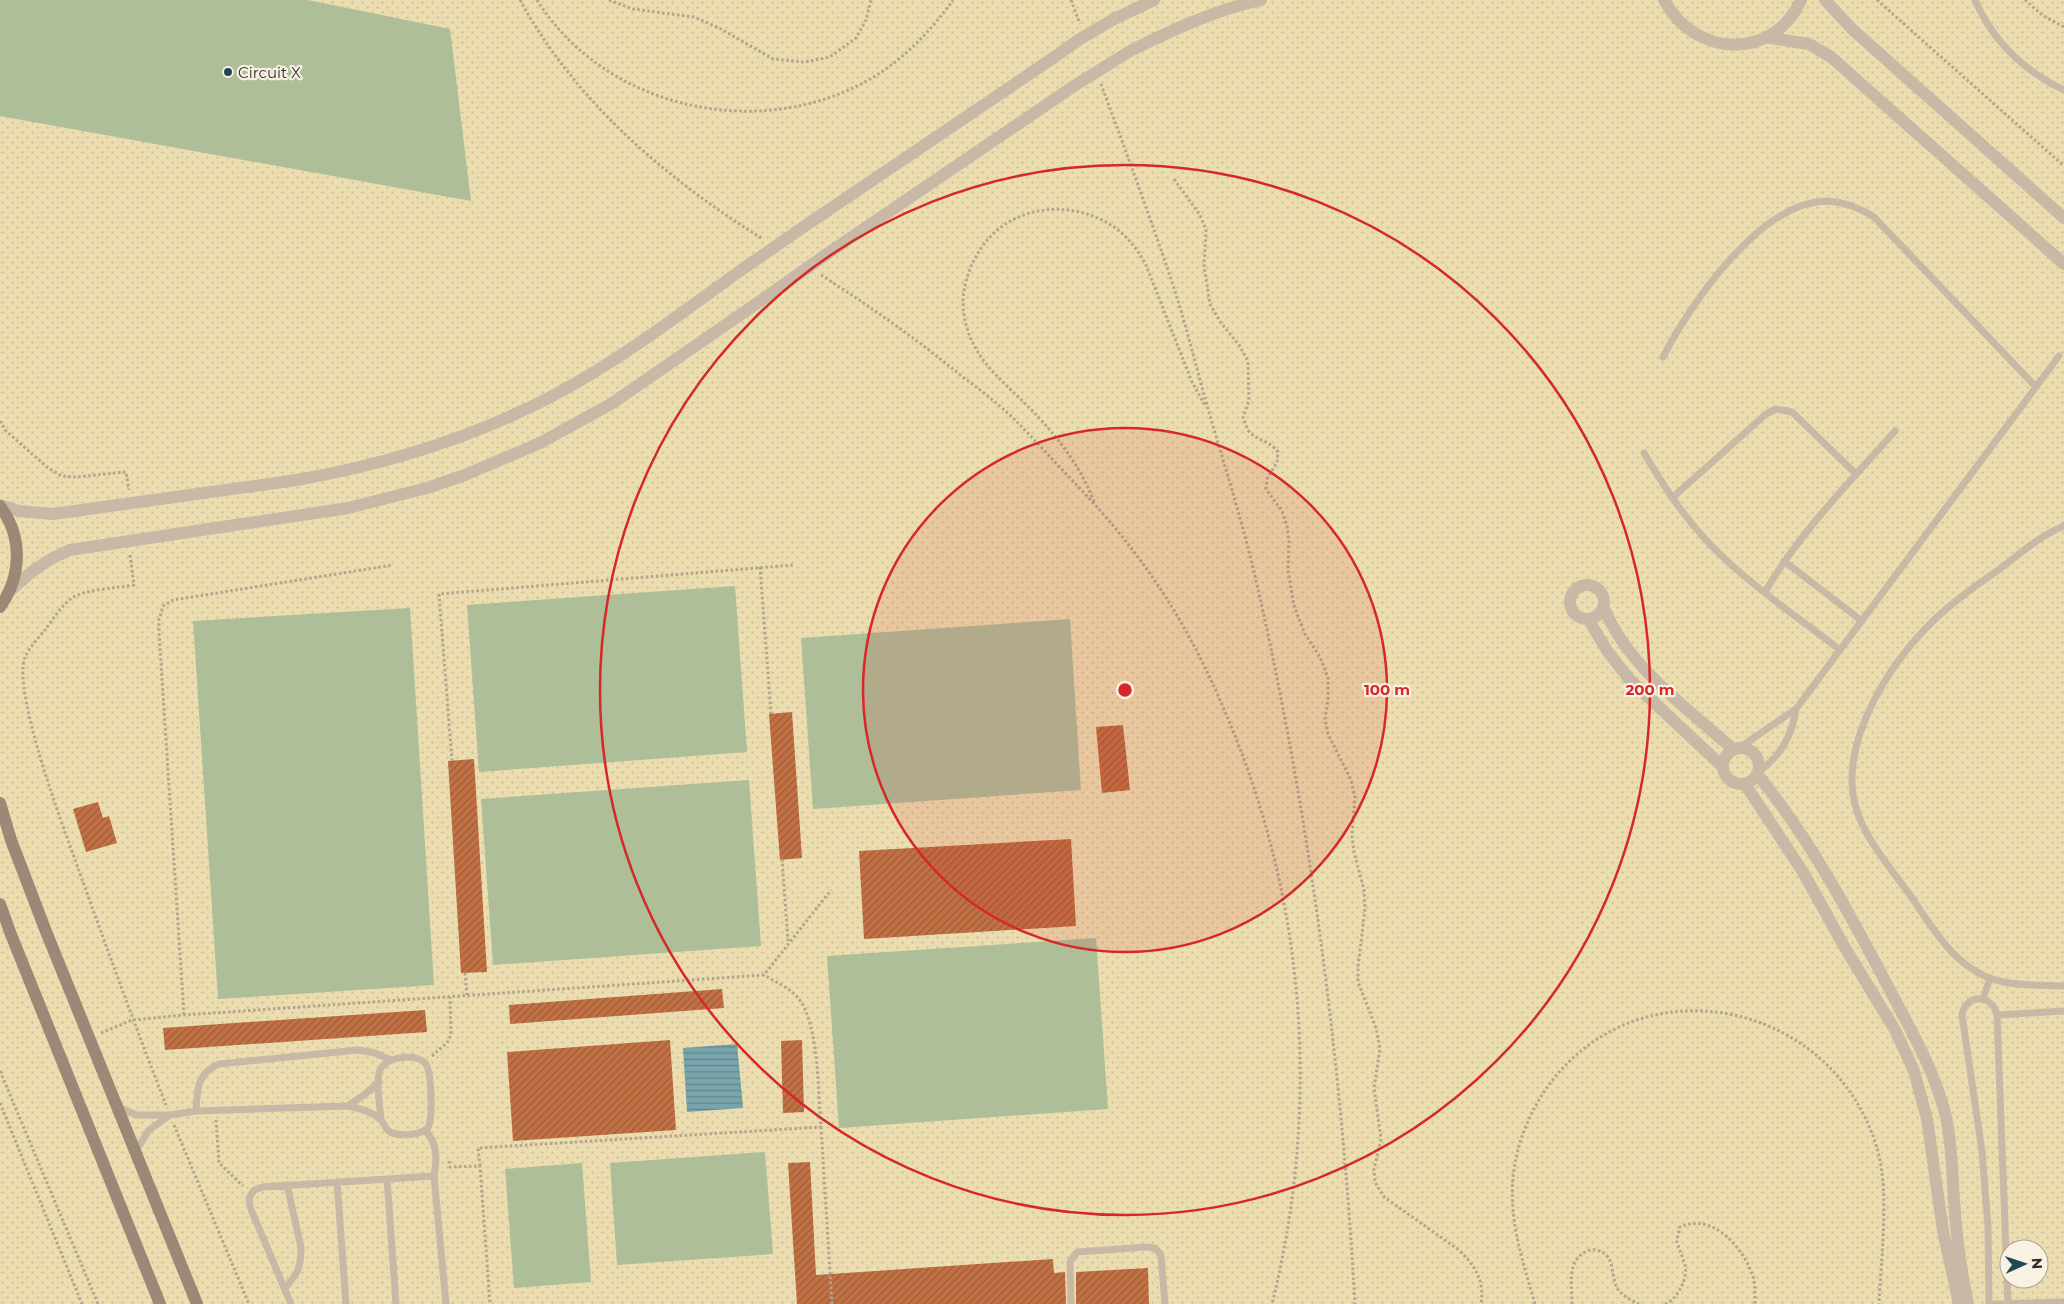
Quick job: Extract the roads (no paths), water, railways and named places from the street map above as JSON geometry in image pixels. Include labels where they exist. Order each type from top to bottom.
[{"type":"main road","points":[[0,506],[11,525],[17,551],[15,578],[10,591],[0,607]]},
{"type":"main road","points":[[0,803],[11,840],[41,920],[196,1304]]},
{"type":"main road","points":[[0,904],[5,932],[160,1304]]},
{"type":"street","points":[[0,506],[19,511],[53,514],[336,473],[384,462],[450,441],[523,410],[592,373],[626,352],[802,228],[1080,39],[1114,19],[1154,0]]},
{"type":"street","points":[[10,591],[30,571],[56,555],[85,546],[348,508],[427,488],[466,475],[540,443],[611,404],[824,256],[1074,86],[1130,51],[1189,23],[1261,0]]},
{"type":"street","points":[[1664,0],[1671,13],[1691,32],[1722,44],[1744,44],[1765,37],[1786,23],[1801,0]]},
{"type":"street","points":[[1824,0],[1852,29],[2064,218]]},
{"type":"street","points":[[1765,37],[1809,44],[1831,57],[2064,264]]},
{"type":"street","points":[[1604,608],[1595,618],[1588,619],[1576,615],[1570,603],[1575,590],[1587,585],[1599,589],[1603,595],[1604,608],[1623,641],[1646,669],[1736,749]]},
{"type":"street","points":[[1588,619],[1608,652],[1630,680],[1723,767]]},
{"type":"street","points":[[1758,773],[1750,782],[1745,784],[1732,782],[1724,773],[1723,767],[1727,754],[1736,749],[1751,750],[1756,755],[1758,773],[1792,819],[1849,915],[1902,1014],[1935,1081],[1949,1136],[1957,1232],[1968,1304]]},
{"type":"street","points":[[1745,784],[1803,872],[1849,954],[1895,1030],[1914,1071],[1927,1119],[1943,1230],[1958,1304]]},
{"type":"lane","points":[[1975,0],[1986,22],[2014,57],[2047,82],[2064,90]]},
{"type":"lane","points":[[1663,357],[1702,292],[1739,251],[1760,232],[1793,209],[1816,202],[1828,201],[1852,206],[1878,221],[2036,387]]},
{"type":"lane","points":[[1736,749],[1796,709],[2059,356]]},
{"type":"lane","points":[[1672,498],[1766,414],[1776,408],[1787,409],[1792,412],[1856,474]]},
{"type":"lane","points":[[1765,592],[1784,561],[1808,529],[1895,431]]},
{"type":"lane","points":[[1644,453],[1672,498],[1724,559],[1840,650]]},
{"type":"lane","points":[[2064,526],[2046,534],[1964,595],[1931,623],[1916,639],[1890,673],[1869,712],[1852,767],[1853,796],[1859,817],[1869,836],[1947,948],[1966,966],[1990,978],[2016,984],[2064,986]]},
{"type":"lane","points":[[1784,561],[1862,621]]},
{"type":"lane","points":[[1758,773],[1768,765],[1785,745],[1790,734],[1796,709]]},
{"type":"lane","points":[[1982,998],[1990,978]]},
{"type":"lane","points":[[2008,1304],[1997,1015],[1993,1004],[1982,998],[1971,1000],[1963,1009],[1962,1015],[1982,1152],[1988,1227],[1989,1304],[2008,1304],[2064,1302]]},
{"type":"lane","points":[[1997,1015],[2064,1011]]},
{"type":"lane","points":[[116,1106],[136,1115],[170,1115],[215,1110],[348,1106],[365,1111],[381,1120],[386,1128],[394,1133],[418,1133],[425,1130],[431,1118],[428,1070],[424,1063],[413,1058],[391,1060],[375,1053],[358,1050],[219,1064],[206,1071],[201,1078],[198,1085],[196,1111]]},
{"type":"lane","points":[[381,1120],[380,1068],[391,1060]]},
{"type":"lane","points":[[348,1106],[379,1082]]},
{"type":"lane","points":[[135,1152],[149,1130],[170,1115]]},
{"type":"lane","points":[[425,1130],[434,1143],[436,1156],[434,1176],[446,1304]]},
{"type":"lane","points":[[291,1304],[250,1207],[251,1194],[258,1188],[287,1185],[434,1176]]},
{"type":"lane","points":[[387,1179],[396,1304]]},
{"type":"lane","points":[[337,1182],[346,1304]]},
{"type":"lane","points":[[285,1288],[298,1274],[301,1256],[301,1247],[287,1185]]},
{"type":"lane","points":[[1071,1304],[1070,1262],[1077,1252],[1151,1247],[1155,1248],[1161,1255],[1165,1304]]},
{"type":"water","points":[[737,1044],[743,1108],[687,1112],[683,1048]]},
{"type":"place","name":"Circuit X","points":[[228,72]]}]
